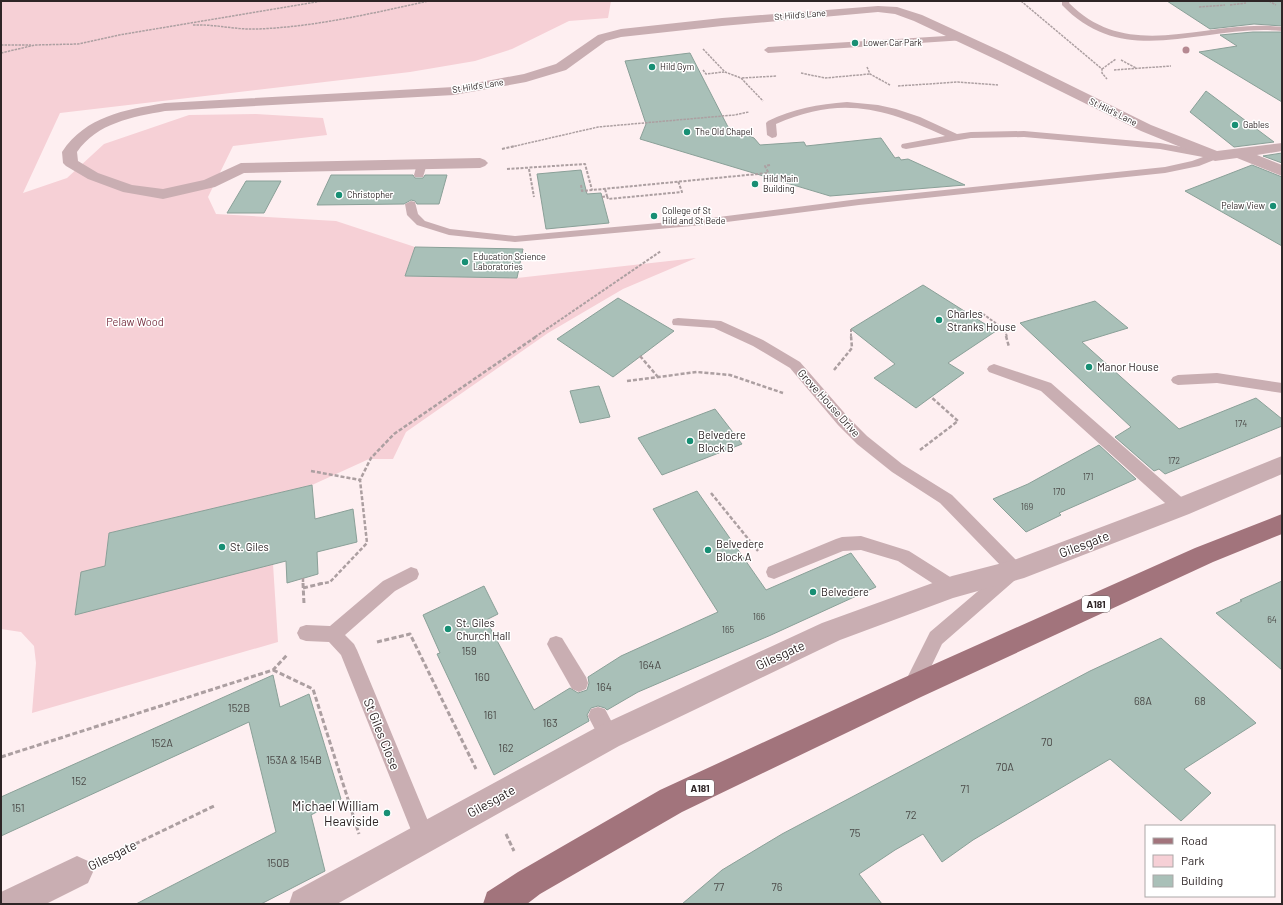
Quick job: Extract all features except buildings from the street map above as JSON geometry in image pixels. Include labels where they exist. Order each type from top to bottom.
[{"type":"main road","name":"A181","points":[[499,904],[529,883],[671,801],[911,688],[1204,555],[1282,524]]},
{"type":"street","name":"St Hild's Lane","points":[[480,163],[421,169],[241,168],[209,184],[163,194],[128,189],[93,176],[72,162],[68,152],[74,142],[85,133],[109,121],[137,112],[165,107],[454,91],[526,78],[561,67],[602,38],[641,30],[878,9],[897,11],[918,18],[1146,128],[1215,156],[1239,153],[1282,171]]},
{"type":"street","points":[[561,67],[583,65]]},
{"type":"street","points":[[1239,153],[1282,147]]},
{"type":"street","name":"Gilesgate","points":[[305,904],[491,800],[604,726],[831,631],[952,587],[1015,570],[1181,507],[1282,465]]},
{"type":"street","name":"Gilesgate","points":[[11,904],[77,872]]},
{"type":"lane","points":[[1066,1],[1074,13],[1086,23],[1102,31],[1124,36],[1153,39],[1264,27],[1282,30]]},
{"type":"lane","points":[[768,50],[962,38]]},
{"type":"lane","points":[[772,135],[771,124],[784,116],[817,107],[835,105],[864,105],[893,111],[916,119],[955,137]]},
{"type":"lane","points":[[906,146],[955,137],[1024,134],[1160,146],[1215,156]]},
{"type":"lane","points":[[411,204],[413,216],[421,223],[449,232],[515,239],[703,222],[859,202],[1165,170],[1195,164],[1215,156]]},
{"type":"lane","name":"Grove House Drive","points":[[678,322],[716,324],[758,343],[795,365],[843,421],[862,440],[897,468],[946,499],[1015,570]]},
{"type":"lane","points":[[994,369],[1046,387],[1181,507]]},
{"type":"lane","points":[[1178,380],[1217,378],[1282,388]]},
{"type":"lane","points":[[774,572],[842,544],[861,542],[903,556],[952,587]]},
{"type":"lane","points":[[911,688],[936,638],[1015,570]]},
{"type":"lane","points":[[306,633],[333,634],[390,586],[411,574]]},
{"type":"lane","name":"St Giles Close","points":[[333,634],[348,650],[424,838]]},
{"type":"lane","points":[[556,644],[579,683]]},
{"type":"path","points":[[1,45],[78,44],[119,35],[322,1]]},
{"type":"path","points":[[183,25],[208,24],[228,28],[256,29],[372,13],[429,1]]},
{"type":"path","points":[[1021,1],[1102,69],[1102,73],[1112,84]]},
{"type":"path","points":[[1269,1],[1277,5]]},
{"type":"path","points":[[684,26],[707,54],[725,72],[741,78],[755,91],[764,104]]},
{"type":"path","points":[[1,52],[35,45]]},
{"type":"path","points":[[1120,60],[1136,69]]},
{"type":"path","points":[[1114,70],[1171,66]]},
{"type":"path","points":[[703,70],[706,74],[725,72]]},
{"type":"path","points":[[869,70],[870,74]]},
{"type":"path","points":[[794,74],[802,73],[825,78],[870,74],[893,86]]},
{"type":"path","points":[[741,78],[779,75]]},
{"type":"path","points":[[886,87],[958,82],[999,85]]},
{"type":"path","points":[[480,163],[481,154],[598,127],[734,115],[749,112],[754,109]]},
{"type":"path","points":[[749,112],[754,115]]},
{"type":"path","points":[[506,169],[529,169],[585,164],[592,190]]},
{"type":"path","points":[[770,165],[765,166],[770,176]]},
{"type":"path","points":[[529,169],[534,197]]},
{"type":"path","points":[[581,185],[582,191],[768,173]]},
{"type":"path","points":[[605,189],[608,199],[682,192],[678,181]]},
{"type":"path","points":[[602,197],[607,196]]},
{"type":"path","points":[[302,578],[304,588],[330,582],[367,543],[360,480],[371,458],[394,434],[703,222]]},
{"type":"path","points":[[979,311],[1005,330]]},
{"type":"path","points":[[817,391],[852,348],[851,329]]},
{"type":"path","points":[[640,356],[658,377]]},
{"type":"path","points":[[627,381],[697,372],[730,375],[784,394]]},
{"type":"path","points":[[897,468],[958,421],[931,397]]},
{"type":"path","points":[[311,471],[360,480]]},
{"type":"path","points":[[711,493],[774,572]]},
{"type":"path","points":[[1,757],[273,670],[306,633]]},
{"type":"path","points":[[348,650],[410,634],[491,800],[529,883]]},
{"type":"path","points":[[273,670],[313,689],[370,869]]},
{"type":"path","name":"Gilesgate","points":[[77,872],[214,806]]},
{"type":"green space","name":"Pelaw Wood","points":[[1,1],[611,1],[608,18],[569,21],[512,49],[475,61],[410,72],[60,113],[23,193],[67,178],[104,144],[189,115],[256,114],[323,118],[327,135],[233,146],[208,197],[216,214],[336,221],[415,247],[405,276],[517,278],[696,258],[623,289],[548,333],[406,432],[393,459],[369,459],[312,485],[109,533],[105,566],[75,614],[273,564],[278,642],[32,713],[36,663],[34,646],[21,632],[1,629]]},
{"type":"place","name":"Lower Car Park","points":[[855,43]]},
{"type":"place","name":"Hild Gym","points":[[652,67]]},
{"type":"place","name":"Gables","points":[[1235,125]]},
{"type":"place","name":"The Old Chapel","points":[[687,132]]},
{"type":"place","name":"Hild Main Building","points":[[755,184]]},
{"type":"place","name":"Christopher","points":[[339,195]]},
{"type":"place","name":"Pelaw View","points":[[1273,206]]},
{"type":"place","name":"College of St Hild and St Bede","points":[[654,216]]},
{"type":"place","name":"Education Science Laboratories","points":[[465,262]]},
{"type":"place","name":"Charles Stranks House","points":[[939,320]]},
{"type":"place","name":"Manor House","points":[[1089,367]]},
{"type":"place","name":"Belvedere Block B","points":[[690,441]]},
{"type":"place","name":"St. Giles","points":[[222,547]]},
{"type":"place","name":"Belvedere Block A","points":[[708,550]]},
{"type":"place","name":"Belvedere","points":[[813,592]]},
{"type":"place","name":"St. Giles Church Hall","points":[[448,629]]},
{"type":"place","name":"Michael William Heaviside","points":[[387,813]]}]
